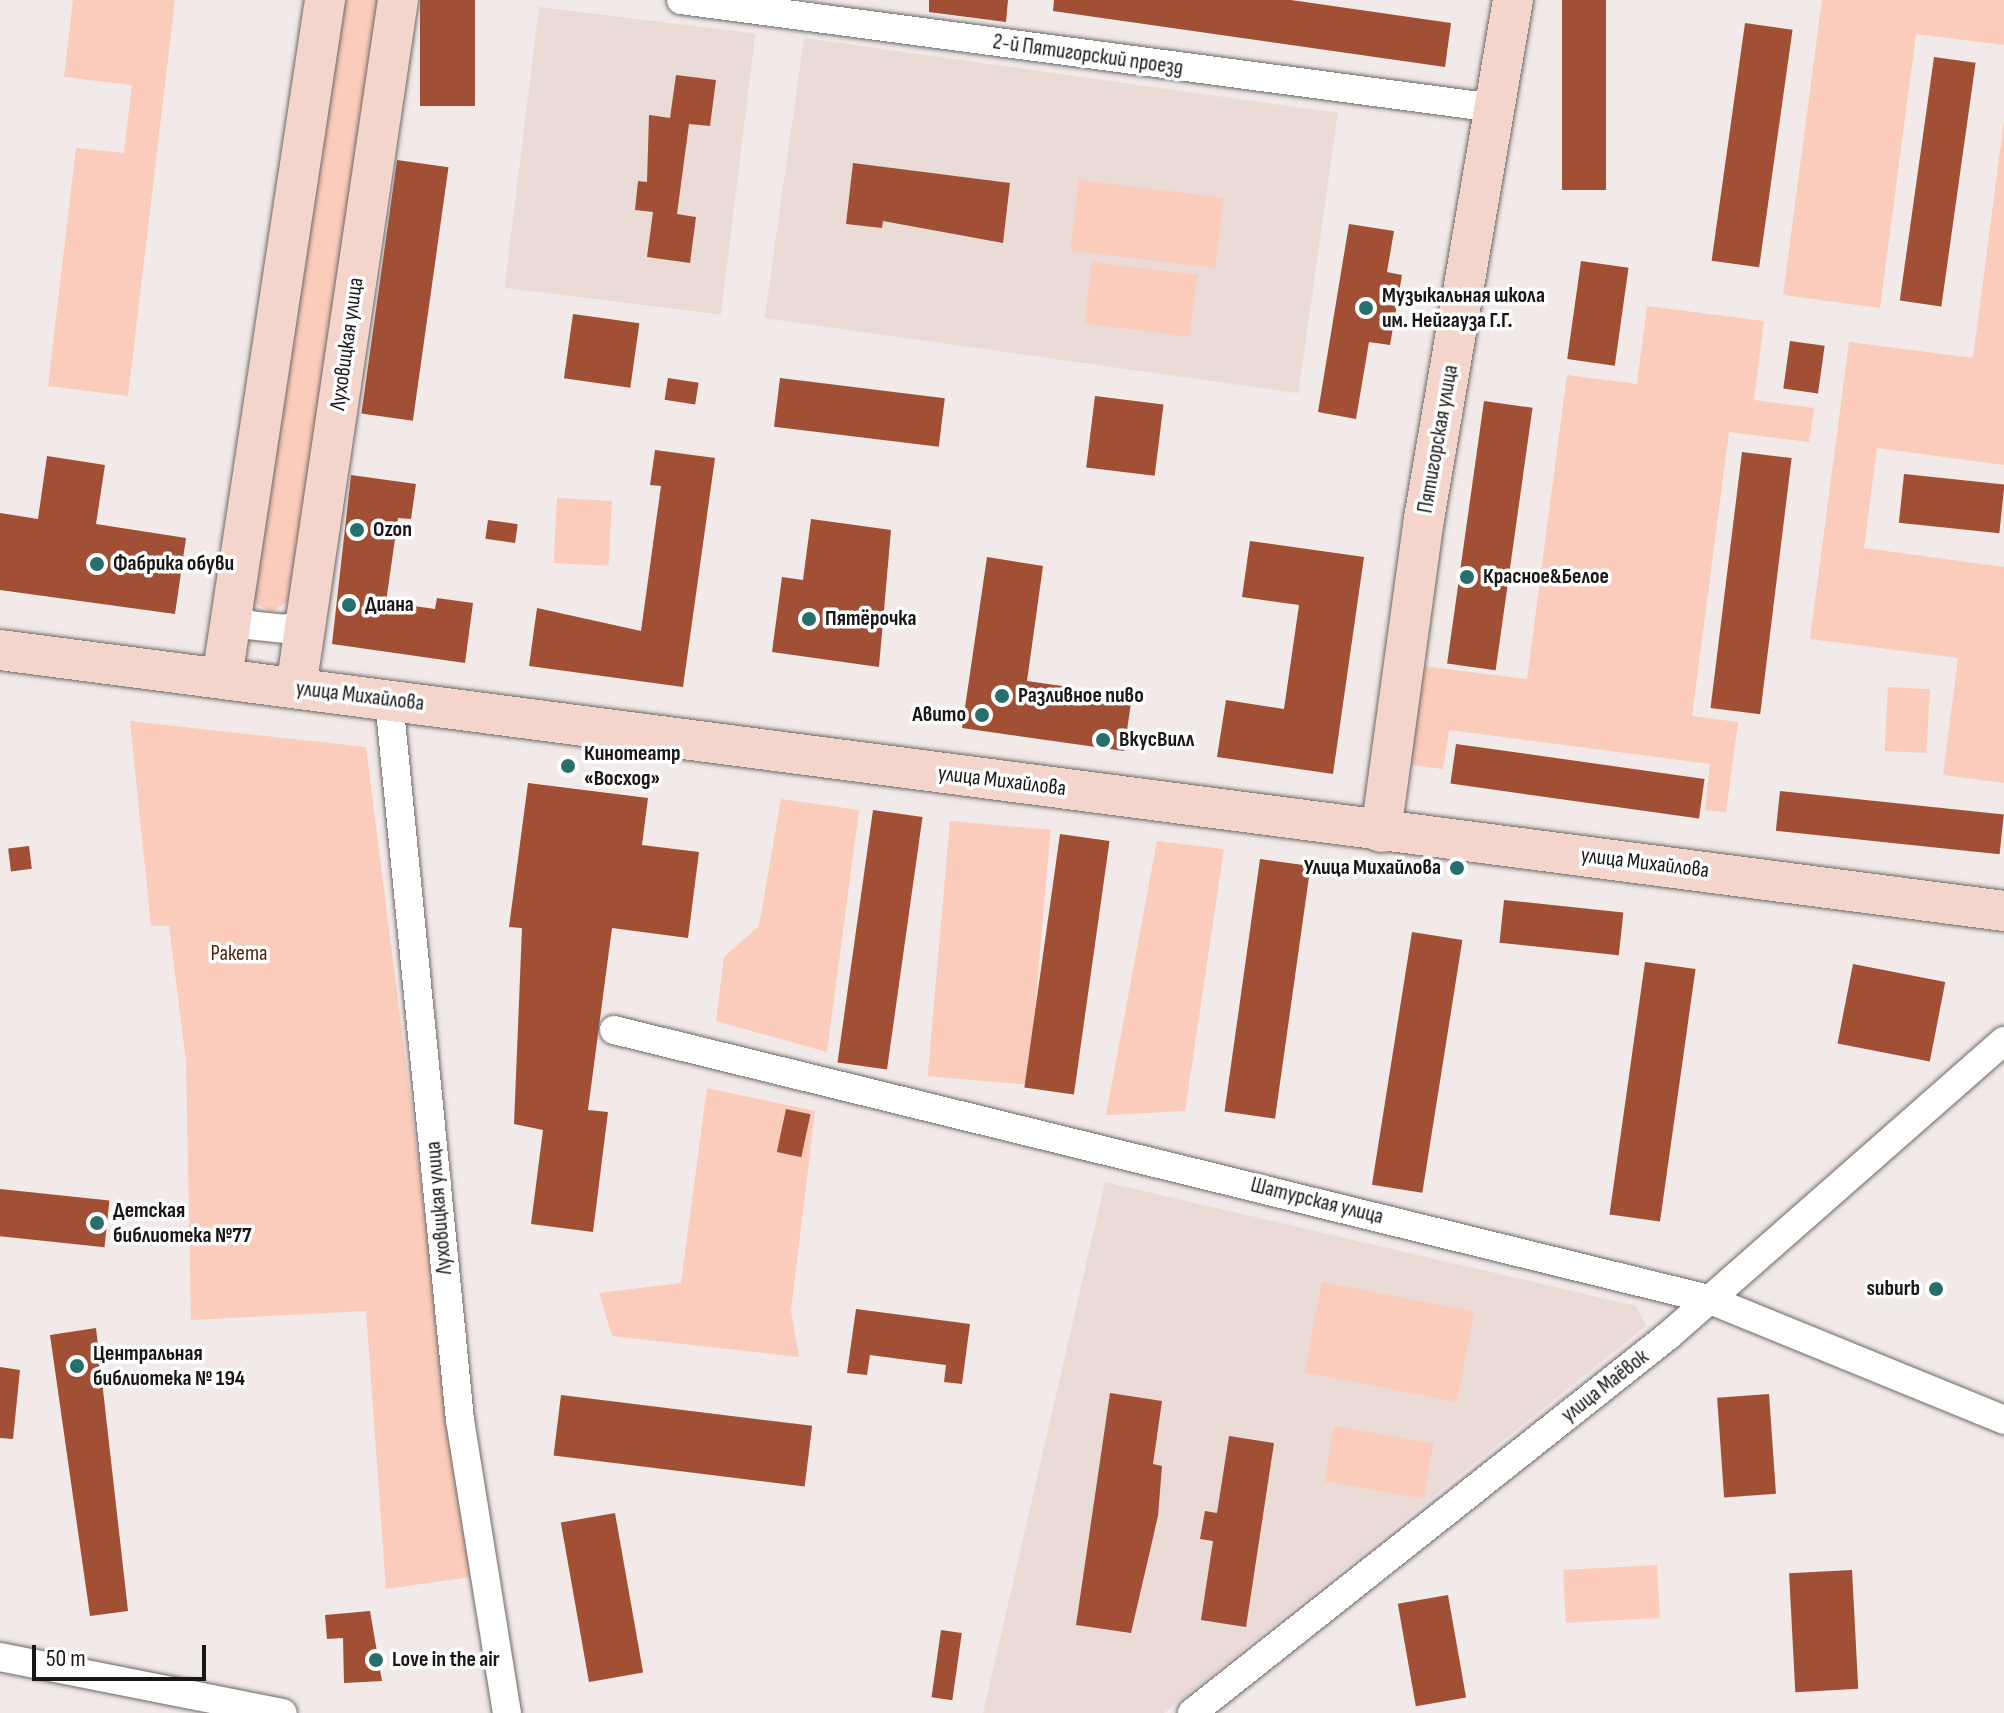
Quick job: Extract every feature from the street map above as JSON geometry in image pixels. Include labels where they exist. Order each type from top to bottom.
[{"type":"street","points":[[222,678],[325,0]]},
{"type":"street","name":"Луховицкая улица","points":[[296,688],[398,0]]},
{"type":"street","name":"2-й Пятигорский проезд","points":[[681,0],[1495,108]]},
{"type":"street","name":"Пятигорская улица","points":[[1381,832],[1513,0]]},
{"type":"street","points":[[232,611],[248,625],[286,629],[306,621]]},
{"type":"street","name":"улица Михайлова","points":[[0,650],[2004,911]]},
{"type":"street","name":"Луховицкая улица","points":[[389,700],[460,1420],[507,1713]]},
{"type":"street","name":"Шатурская улица","points":[[614,1030],[1708,1299],[2004,1420]]},
{"type":"street","name":"улица Маёвок","points":[[1192,1713],[1708,1299],[2004,1041]]},
{"type":"street","points":[[0,1657],[283,1713]]},
{"type":"shaded area","points":[[539,7],[755,34],[721,314],[505,288]]},
{"type":"shaded area","points":[[804,38],[1338,113],[1298,393],[765,318]]},
{"type":"shaded area","points":[[1105,1182],[1636,1306],[1646,1326],[1164,1713],[983,1713]]},
{"type":"green space","points":[[73,0],[175,0],[128,396],[48,386],[76,148],[124,153],[132,85],[64,77]]},
{"type":"green space","points":[[339,0],[381,0],[290,600],[271,612],[253,602]]},
{"type":"green space","points":[[1822,0],[2004,0],[2004,45],[1916,34],[1880,308],[1783,295]]},
{"type":"green space","points":[[2004,121],[2004,465],[1877,448],[1864,548],[2004,567],[2004,783],[1943,775],[1958,658],[1810,639],[1849,342],[1973,358]]},
{"type":"green space","points":[[1079,180],[1224,198],[1215,268],[1070,250]]},
{"type":"green space","points":[[1092,262],[1197,275],[1190,336],[1084,324]]},
{"type":"green space","points":[[1647,306],[1764,321],[1754,400],[1814,408],[1809,442],[1729,432],[1692,716],[1738,722],[1726,812],[1705,810],[1710,764],[1449,730],[1443,769],[1410,765],[1423,666],[1527,679],[1567,375],[1637,384]]},
{"type":"green space","points":[[557,498],[612,501],[609,566],[554,563]]},
{"type":"green space","points":[[1888,687],[1930,689],[1927,753],[1885,751]]},
{"type":"green space","name":"Ракета","points":[[130,721],[366,747],[471,1577],[386,1589],[366,1311],[191,1320],[186,1061],[169,926],[151,926]]},
{"type":"green space","points":[[781,799],[859,810],[827,1052],[716,1021],[724,957],[759,926]]},
{"type":"green space","points":[[950,821],[1051,830],[1028,1085],[928,1076]]},
{"type":"green space","points":[[1157,841],[1224,849],[1185,1111],[1106,1115]]},
{"type":"green space","points":[[707,1088],[815,1111],[791,1311],[799,1357],[612,1336],[599,1293],[681,1283]]},
{"type":"green space","points":[[1322,1282],[1474,1312],[1457,1402],[1304,1372]]},
{"type":"green space","points":[[1334,1426],[1433,1444],[1424,1499],[1324,1481]]},
{"type":"green space","points":[[1657,1565],[1660,1618],[1566,1623],[1563,1570]]},
{"type":"building","points":[[420,0],[475,0],[475,106],[420,106]]},
{"type":"building","points":[[929,0],[1008,0],[1006,22],[929,12]]},
{"type":"building","points":[[1054,0],[1291,0],[1451,23],[1445,67],[1053,11]]},
{"type":"building","points":[[1562,0],[1606,0],[1606,190],[1562,190]]},
{"type":"building","points":[[1745,23],[1793,30],[1759,267],[1712,261]]},
{"type":"building","points":[[1934,57],[1976,63],[1941,306],[1900,301]]},
{"type":"building","points":[[676,75],[716,80],[710,126],[689,124],[677,214],[696,217],[690,263],[647,257],[653,212],[635,210],[638,181],[647,182],[649,115],[670,118]]},
{"type":"building","points":[[397,160],[448,167],[413,421],[361,414]]},
{"type":"building","points":[[853,163],[1010,183],[1003,243],[883,221],[882,228],[846,224]]},
{"type":"building","name":"Музыкальная школа им. Нейгауза Г.Г.","points":[[1349,224],[1394,231],[1387,272],[1402,275],[1390,345],[1369,342],[1356,419],[1318,412]]},
{"type":"building","points":[[1581,261],[1629,268],[1615,366],[1567,359]]},
{"type":"building","points":[[573,314],[639,323],[630,388],[564,378]]},
{"type":"building","points":[[1790,341],[1825,346],[1818,393],[1783,389]]},
{"type":"building","points":[[668,378],[699,383],[695,405],[665,400]]},
{"type":"building","points":[[780,378],[945,398],[939,447],[774,427]]},
{"type":"building","points":[[1095,396],[1163,404],[1155,476],[1086,467]]},
{"type":"building","points":[[1484,401],[1533,408],[1496,670],[1447,663]]},
{"type":"building","points":[[655,450],[715,458],[683,687],[529,666],[537,608],[641,631],[661,486],[650,485]]},
{"type":"building","points":[[1742,452],[1792,458],[1760,714],[1711,708]]},
{"type":"building","points":[[47,456],[105,465],[96,524],[186,538],[175,614],[0,590],[0,513],[38,519]]},
{"type":"building","points":[[1904,474],[2004,485],[1999,533],[1899,523]]},
{"type":"building","points":[[351,475],[416,484],[411,519],[398,518],[386,602],[435,609],[437,598],[473,603],[465,663],[332,644]]},
{"type":"building","points":[[811,519],[891,530],[879,667],[772,652],[782,577],[803,580]]},
{"type":"building","points":[[488,520],[518,524],[515,543],[485,539]]},
{"type":"building","points":[[1250,541],[1364,557],[1333,774],[1217,757],[1226,700],[1284,709],[1299,605],[1242,597]]},
{"type":"building","points":[[987,557],[1043,566],[1027,681],[1132,696],[1124,751],[962,728]]},
{"type":"building","points":[[1456,744],[1705,779],[1699,819],[1450,784]]},
{"type":"building","points":[[528,783],[648,798],[642,845],[699,852],[688,938],[612,928],[588,1110],[608,1112],[593,1232],[531,1224],[543,1130],[514,1124],[522,928],[509,927]]},
{"type":"building","points":[[1780,791],[2004,815],[2000,854],[1776,831]]},
{"type":"building","points":[[873,810],[923,817],[887,1069],[838,1063]]},
{"type":"building","points":[[1060,834],[1110,841],[1074,1094],[1024,1088]]},
{"type":"building","points":[[29,846],[32,869],[11,871],[8,849]]},
{"type":"building","points":[[1260,859],[1311,866],[1275,1119],[1225,1112]]},
{"type":"building","points":[[1504,900],[1623,913],[1619,955],[1500,943]]},
{"type":"building","points":[[1412,932],[1462,940],[1422,1193],[1372,1185]]},
{"type":"building","points":[[1645,962],[1696,969],[1660,1222],[1610,1215]]},
{"type":"building","points":[[1853,964],[1945,982],[1930,1061],[1838,1044]]},
{"type":"building","points":[[786,1109],[810,1114],[801,1157],[777,1152]]},
{"type":"building","points":[[0,1189],[109,1200],[104,1247],[0,1236]]},
{"type":"building","points":[[856,1309],[970,1324],[962,1384],[944,1382],[946,1365],[870,1355],[867,1375],[847,1373]]},
{"type":"building","points":[[96,1328],[128,1611],[90,1616],[50,1335]]},
{"type":"building","points":[[0,1367],[20,1370],[13,1439],[0,1438]]},
{"type":"building","points":[[1110,1393],[1162,1401],[1153,1464],[1162,1466],[1158,1516],[1131,1633],[1076,1625]]},
{"type":"building","points":[[1769,1394],[1776,1494],[1724,1497],[1717,1398]]},
{"type":"building","points":[[561,1395],[812,1426],[805,1486],[554,1456]]},
{"type":"building","points":[[1229,1436],[1274,1443],[1246,1627],[1201,1620],[1213,1541],[1200,1539],[1205,1511],[1217,1513]]},
{"type":"building","points":[[615,1513],[643,1673],[589,1682],[561,1523]]},
{"type":"building","points":[[1852,1570],[1858,1689],[1795,1692],[1789,1573]]},
{"type":"building","points":[[1448,1595],[1466,1697],[1416,1706],[1398,1604]]},
{"type":"building","points":[[370,1611],[382,1681],[344,1683],[343,1638],[327,1639],[325,1615]]},
{"type":"building","points":[[941,1630],[962,1633],[952,1700],[932,1697]]},
{"type":"place","name":"Музыкальная школа им. Нейгауза Г.Г.","points":[[1366,308]]},
{"type":"place","name":"Ozon","points":[[357,530]]},
{"type":"place","name":"Фабрика обуви","points":[[97,564]]},
{"type":"place","name":"Красное&Белое","points":[[1467,577]]},
{"type":"place","name":"Диана","points":[[349,605]]},
{"type":"place","name":"Пятёрочка","points":[[809,619]]},
{"type":"place","name":"Разливное пиво","points":[[1002,696]]},
{"type":"place","name":"Авито","points":[[982,715]]},
{"type":"place","name":"ВкусВилл","points":[[1103,740]]},
{"type":"place","name":"Кинотеатр «Восход»","points":[[568,766]]},
{"type":"place","name":"Улица Михайлова","points":[[1457,868]]},
{"type":"place","name":"Детская библиотека №77","points":[[97,1223]]},
{"type":"place","name":"suburb","points":[[1936,1289]]},
{"type":"place","name":"Центральная библиотека № 194","points":[[77,1366]]},
{"type":"place","name":"Love in the air","points":[[376,1660]]}]
